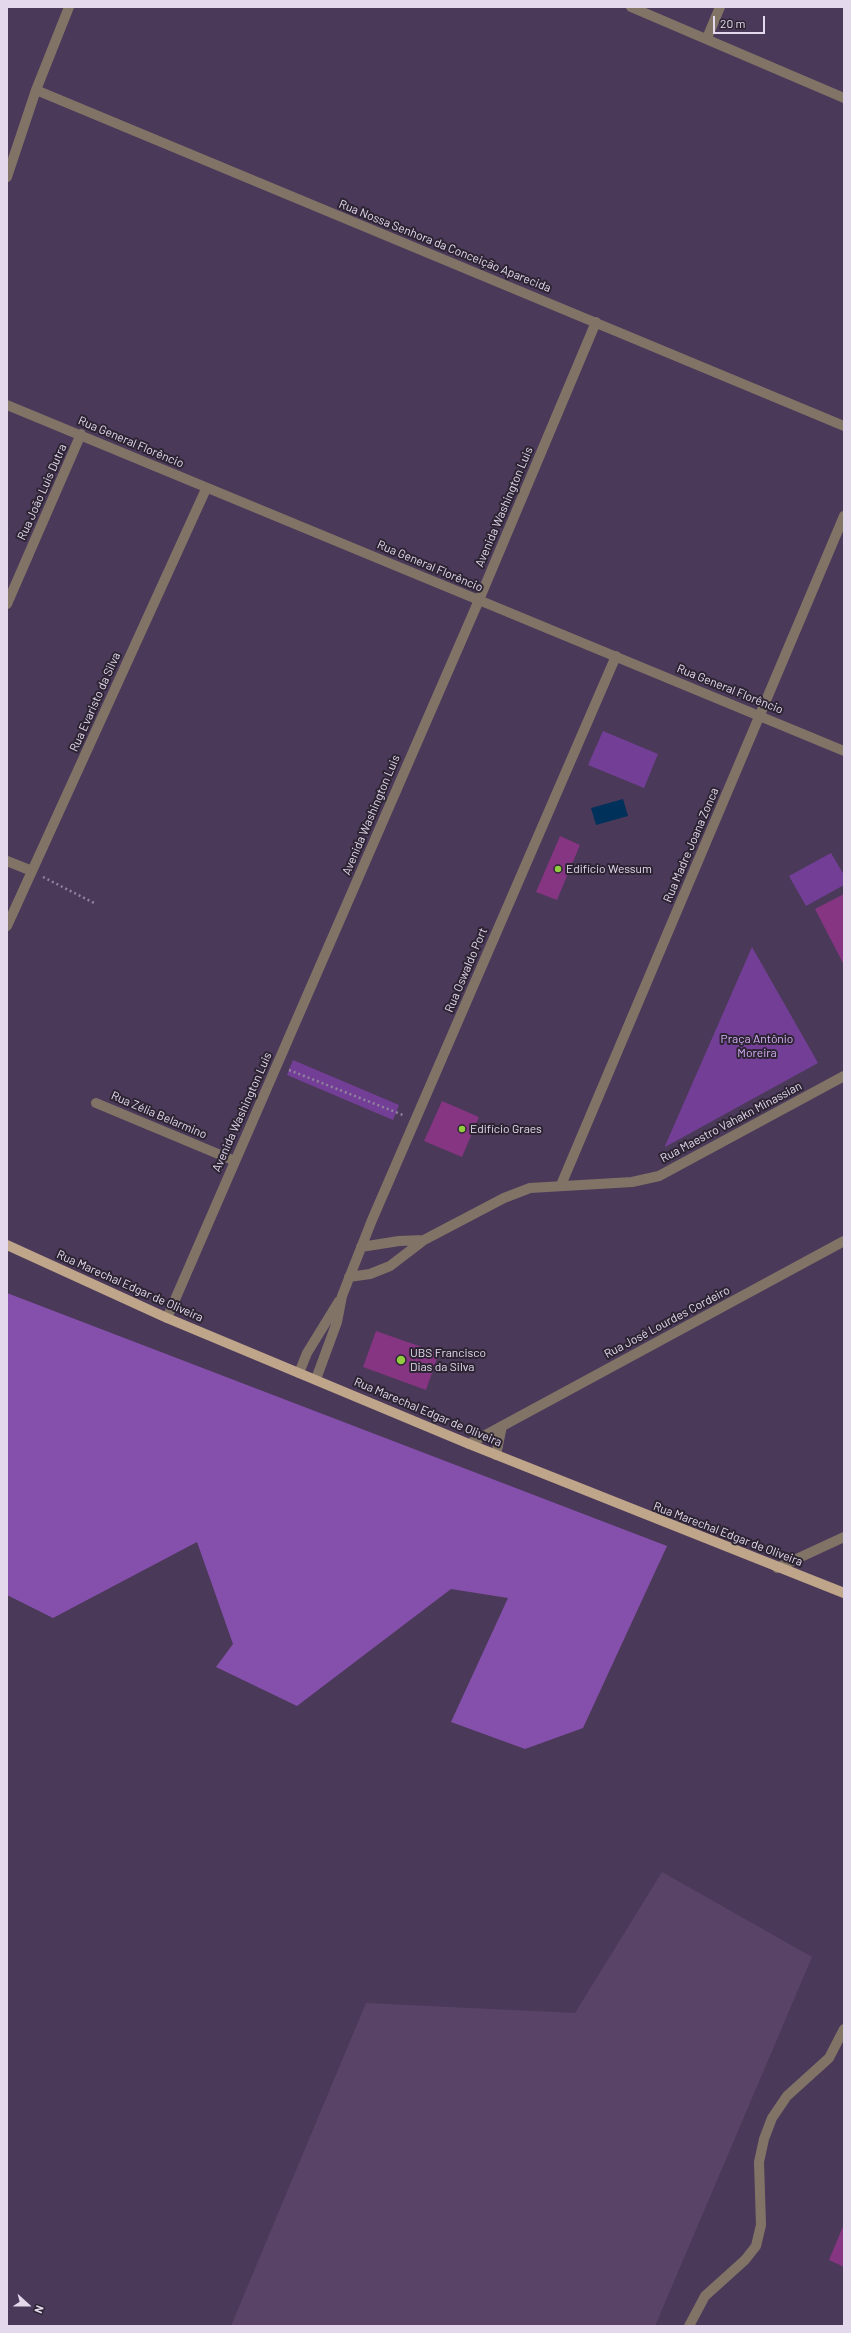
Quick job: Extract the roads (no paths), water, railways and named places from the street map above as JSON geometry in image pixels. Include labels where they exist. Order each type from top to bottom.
[{"type":"main road","name":"Rua Marechal Edgar de Oliveira","points":[[7,1245],[167,1318],[469,1444],[777,1568],[844,1593]]},
{"type":"street","points":[[7,177],[36,90],[69,7]]},
{"type":"street","points":[[631,7],[707,38],[844,98]]},
{"type":"street","points":[[707,38],[720,7]]},
{"type":"street","name":"Rua Nossa Senhora da Conceição Aparecida","points":[[36,90],[596,322],[737,383],[844,426]]},
{"type":"street","name":"Avenida Washington Luis","points":[[167,1318],[479,600],[596,322]]},
{"type":"street","name":"Rua General Florêncio","points":[[7,405],[81,434],[206,489],[284,519],[844,751]]},
{"type":"street","name":"Rua João Luis Dutra","points":[[7,604],[81,434]]},
{"type":"street","name":"Rua Evaristo da Silva","points":[[7,926],[206,489]]},
{"type":"street","name":"Rua Madre Joana Zonca","points":[[561,1185],[844,516]]},
{"type":"street","name":"Rua Oswaldo Port","points":[[316,1379],[337,1322],[342,1296],[361,1247],[616,656]]},
{"type":"street","points":[[7,861],[32,872]]},
{"type":"street","name":"Rua Maestro Vahakn Minassian","points":[[349,1277],[370,1274],[390,1266],[424,1240],[504,1198],[530,1188],[632,1182],[659,1176],[844,1076]]},
{"type":"street","name":"Rua Zélia Belarmino","points":[[96,1103],[235,1161]]},
{"type":"street","name":"Rua Maestro Vahakn Minassian","points":[[361,1247],[399,1241],[424,1240]]},
{"type":"street","name":"Rua José Lourdes Cordeiro","points":[[469,1444],[844,1241]]},
{"type":"street","name":"Rua Oswaldo Port","points":[[299,1373],[307,1353],[342,1296]]},
{"type":"street","points":[[496,1455],[502,1426]]},
{"type":"street","points":[[777,1568],[844,1537]]},
{"type":"street","points":[[689,2326],[705,2296],[745,2260],[756,2246],[761,2225],[759,2162],[764,2139],[772,2118],[787,2096],[829,2058],[844,2029]]},
{"type":"water","points":[[623,799],[628,816],[596,825],[591,808]]},
{"type":"place","name":"Edifício Wessum","points":[[558,869]]},
{"type":"place","name":"Edifício Graes","points":[[462,1129]]},
{"type":"place","name":"UBS Francisco Dias da Silva","points":[[401,1360]]},
{"type":"park label","name":"Praça Antônio Moreira","points":[[757,1046]]}]
